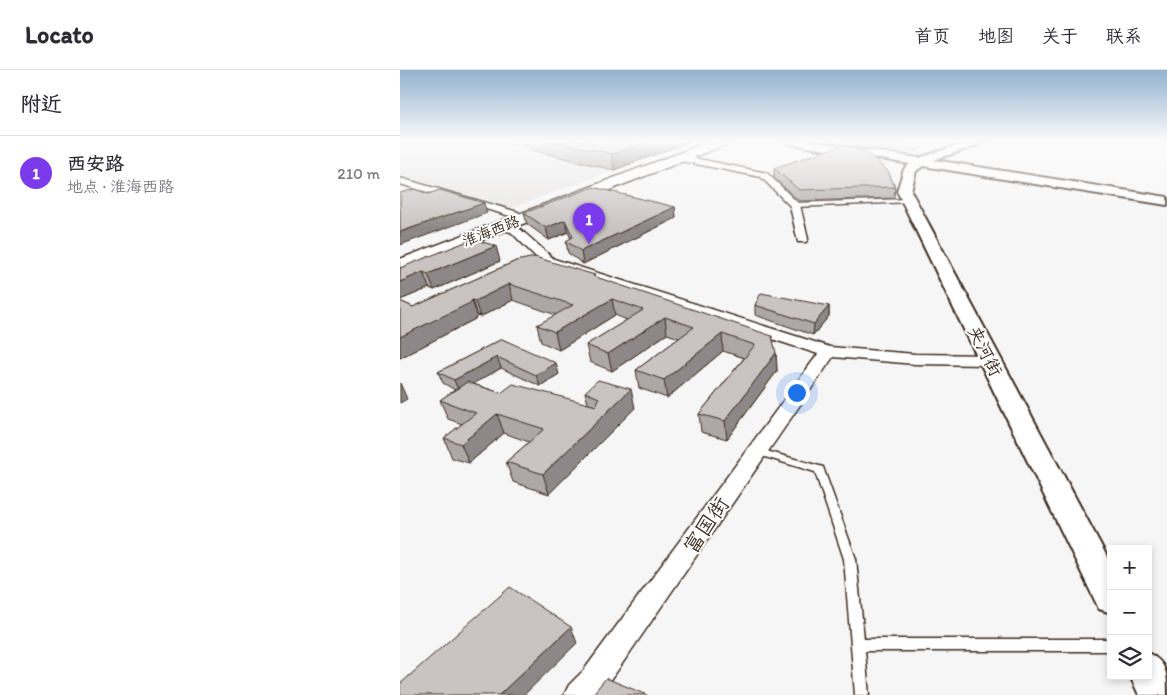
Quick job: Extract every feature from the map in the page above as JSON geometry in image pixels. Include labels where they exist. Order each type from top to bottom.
[{"type":"main road","name":"淮海西路","points":[[400,258],[630,170]]},
{"type":"main road","name":"淮海西路","points":[[400,266],[647,170]]},
{"type":"main road","name":"夹河街","points":[[896,170],[899,172],[906,196],[1107,590]]},
{"type":"main road","points":[[906,196],[910,170]]},
{"type":"main road","points":[[984,170],[1167,201]]},
{"type":"main road","points":[[991,170],[1167,197]]},
{"type":"main road","points":[[1152,680],[1160,695]]},
{"type":"street","points":[[740,170],[764,175],[795,205],[802,239]]},
{"type":"street","points":[[400,181],[426,192],[514,214]]},
{"type":"street","points":[[502,226],[516,230],[549,262],[828,352],[915,359],[990,360]]},
{"type":"street","name":"富国街","points":[[579,695],[594,680],[687,553],[756,451],[828,352]]},
{"type":"lane","points":[[795,205],[906,196]]},
{"type":"lane","points":[[756,451],[819,470],[850,559],[862,695]]},
{"type":"lane","points":[[858,645],[1107,645]]},
{"type":"shaded area","points":[[400,170],[614,170],[503,211],[400,180]]},
{"type":"building","points":[[776,170],[887,170],[895,187],[799,190]]},
{"type":"building","points":[[593,187],[675,207],[581,251],[566,241],[573,237],[565,220],[546,228],[524,213]]},
{"type":"building","points":[[415,189],[428,194],[440,190],[484,203],[400,232],[400,193]]},
{"type":"building","points":[[473,239],[496,246],[428,274],[423,272],[400,282],[400,268]]},
{"type":"building","points":[[535,257],[595,275],[593,276],[772,336],[776,353],[725,421],[699,414],[755,345],[722,334],[664,380],[636,370],[694,327],[665,317],[608,354],[586,345],[643,310],[612,299],[555,332],[537,325],[573,305],[509,284],[475,301],[472,300],[470,303],[400,337],[400,301],[413,307],[516,261]]},
{"type":"building","points":[[761,293],[829,306],[814,324],[755,305]]},
{"type":"building","points":[[502,339],[556,363],[536,375],[497,357],[454,380],[438,372]]},
{"type":"building","points":[[598,380],[631,389],[543,474],[506,462],[544,429],[497,414],[461,444],[444,438],[476,413],[440,400],[467,382],[501,393],[513,384],[596,406],[599,398],[585,392]]},
{"type":"building","points":[[510,587],[571,627],[499,695],[400,695],[400,684]]},
{"type":"building","points":[[606,678],[647,695],[592,695]]},
{"type":"place","name":"西安路","points":[[589,244]]}]
